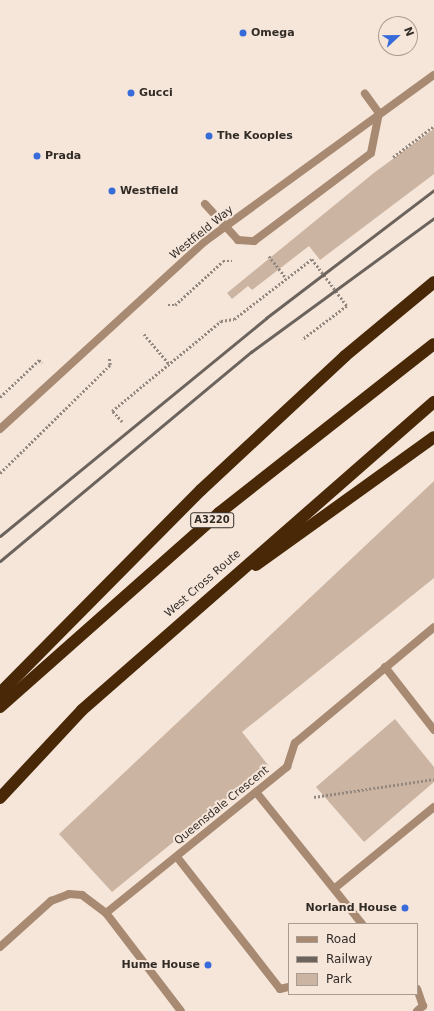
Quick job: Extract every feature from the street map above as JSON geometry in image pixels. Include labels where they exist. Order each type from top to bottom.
[{"type":"highway","name":"A3220","points":[[0,694],[201,490],[345,356],[434,282]]},
{"type":"highway","name":"A3220","points":[[0,707],[219,513],[434,344]]},
{"type":"highway","name":"West Cross Route","points":[[0,798],[82,710],[193,610],[434,402]]},
{"type":"highway","points":[[193,610],[434,437]]},
{"type":"street","name":"Westfield Way","points":[[0,429],[225,227],[379,113],[434,75]]},
{"type":"street","points":[[205,204],[238,240],[254,241],[371,153],[379,113],[365,94]]},
{"type":"street","name":"Queensdale Crescent","points":[[106,913],[287,767],[295,743],[434,627]]},
{"type":"street","points":[[385,667],[434,730]]},
{"type":"street","points":[[256,792],[335,888],[361,923]]},
{"type":"street","points":[[335,888],[434,807]]},
{"type":"street","points":[[177,857],[280,989],[288,987]]},
{"type":"street","points":[[0,947],[51,901],[70,894],[82,895],[106,913],[181,1011]]},
{"type":"street","points":[[417,1011],[423,1006],[418,992]]},
{"type":"path","points":[[270,256],[286,278]]},
{"type":"path","points":[[122,422],[112,411],[222,320],[234,319],[312,259],[347,306],[302,340]]},
{"type":"path","points":[[175,305],[222,261],[235,262]]},
{"type":"path","points":[[144,334],[169,364]]},
{"type":"path","points":[[0,397],[39,360]]},
{"type":"path","points":[[0,473],[110,365]]},
{"type":"path","points":[[69,393],[75,399]]},
{"type":"path","points":[[314,797],[434,779]]},
{"type":"green space","points":[[434,129],[434,174],[320,260],[309,246],[252,290],[248,286],[232,299],[227,293],[375,172]]},
{"type":"green space","points":[[434,481],[434,578],[242,732],[268,765],[112,892],[59,834]]},
{"type":"green space","points":[[395,719],[434,767],[434,782],[364,842],[316,787]]},
{"type":"railway","points":[[0,536],[266,318],[434,190]]},
{"type":"railway","points":[[0,561],[251,352],[434,218]]},
{"type":"place","name":"Omega","points":[[243,33]]},
{"type":"place","name":"Gucci","points":[[131,93]]},
{"type":"place","name":"The Kooples","points":[[209,136]]},
{"type":"place","name":"Prada","points":[[37,156]]},
{"type":"place","name":"Westfield","points":[[112,191]]},
{"type":"place","name":"Norland House","points":[[405,908]]},
{"type":"place","name":"Hume House","points":[[208,965]]}]
